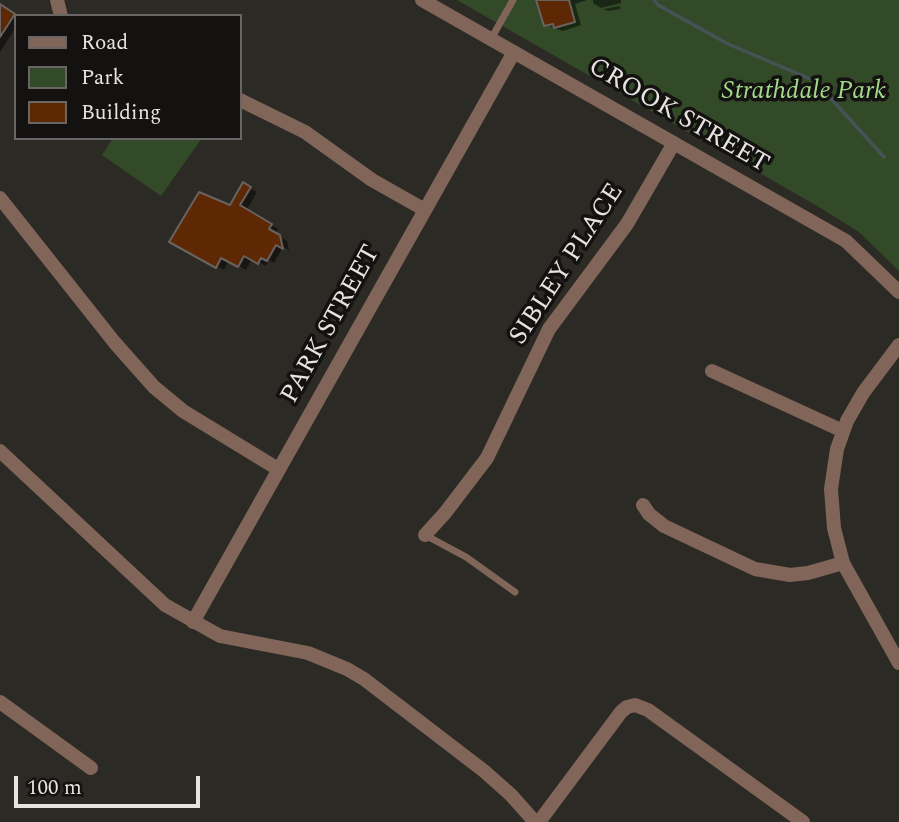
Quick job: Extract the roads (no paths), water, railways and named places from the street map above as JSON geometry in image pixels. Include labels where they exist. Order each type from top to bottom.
[{"type":"street","name":"CROOK STREET","points":[[422,0],[846,241],[899,292]]},
{"type":"street","name":"PARK STREET","points":[[193,622],[514,52]]},
{"type":"street","points":[[242,101],[305,132],[361,173],[425,210]]},
{"type":"street","name":"SIBLEY PLACE","points":[[425,535],[487,458],[549,329],[627,223],[674,143]]},
{"type":"street","points":[[0,198],[115,343],[154,387],[183,411],[278,469]]},
{"type":"street","points":[[899,345],[863,393],[843,431],[837,449],[831,489],[834,528],[843,563],[899,663]]},
{"type":"street","points":[[712,371],[843,431]]},
{"type":"street","points":[[0,451],[154,596],[193,622],[227,638],[308,653],[337,664],[364,679],[484,771],[537,822],[621,712],[635,705],[648,710],[803,822]]},
{"type":"street","points":[[643,505],[649,514],[664,526],[755,569],[790,575],[843,563]]},
{"type":"street","points":[[0,702],[91,768]]},
{"type":"lane","points":[[491,39],[513,0]]},
{"type":"lane","name":"SIBLEY PLACE","points":[[425,535],[460,553],[515,592]]},
{"type":"waterway","points":[[654,0],[658,5],[728,44],[815,81],[884,157]]},
{"type":"park label","name":"Strathdale Park","points":[[804,93]]}]
